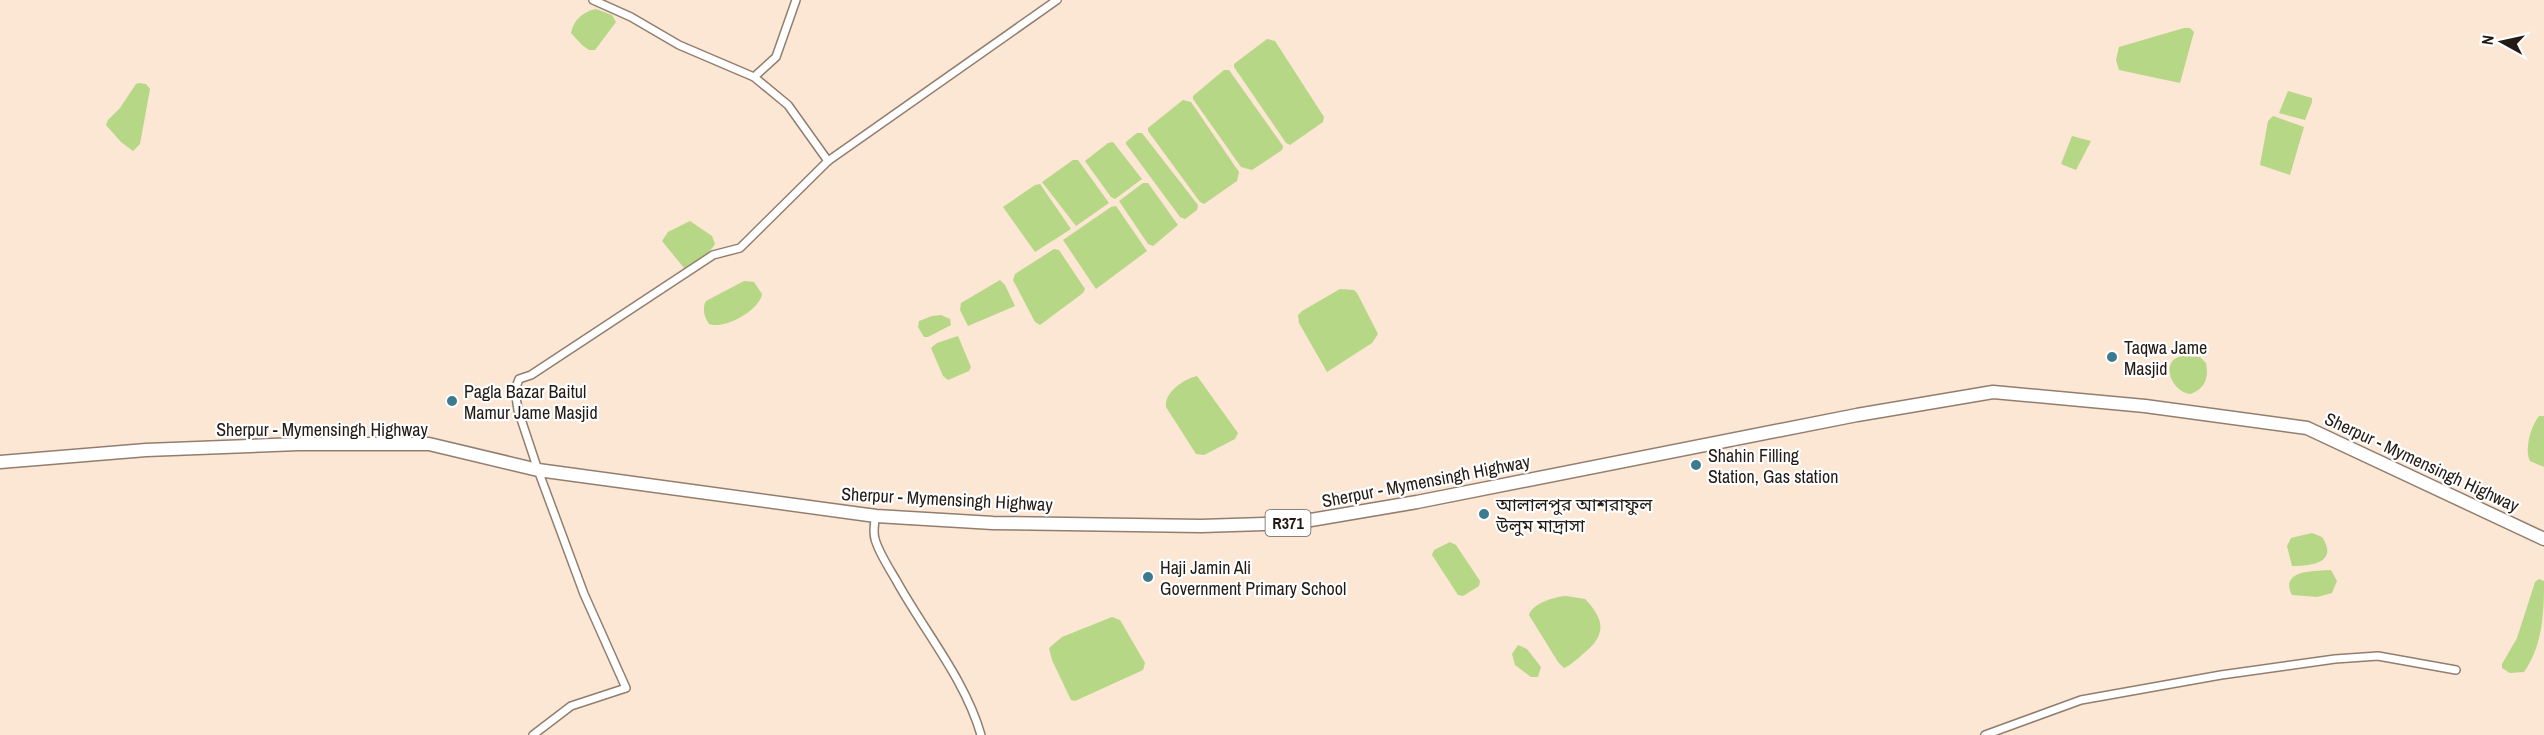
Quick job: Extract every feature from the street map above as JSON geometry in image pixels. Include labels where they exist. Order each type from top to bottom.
[{"type":"main road","name":"Sherpur - Mymensingh Highway","points":[[0,462],[146,450],[298,444],[429,444],[538,470],[876,516],[993,523],[1201,526],[1293,523],[1428,500],[1857,415],[1993,392],[2145,406],[2307,428],[2544,539]]},
{"type":"street","points":[[592,0],[631,17],[679,45],[754,77],[788,105],[828,161]]},
{"type":"street","points":[[754,77],[776,57],[796,0]]},
{"type":"street","points":[[533,735],[571,706],[626,688],[584,594],[538,470],[518,410],[514,390],[519,380],[531,375],[713,255],[740,248],[828,161],[1056,0]]},
{"type":"street","points":[[876,516],[875,540],[923,628],[943,656],[981,735]]},
{"type":"street","points":[[1985,735],[2081,700],[2221,675],[2335,659],[2378,656],[2456,670]]},
{"type":"shaded area","points":[[596,9],[612,15],[616,22],[595,50],[589,50],[571,33],[580,17]]},
{"type":"shaded area","points":[[2190,28],[2194,32],[2180,83],[2119,70],[2116,60],[2119,47]]},
{"type":"shaded area","points":[[1267,39],[1275,41],[1324,117],[1323,122],[1290,145],[1286,143],[1234,67],[1234,64]]},
{"type":"shaded area","points":[[1224,70],[1229,70],[1283,146],[1282,150],[1252,170],[1241,167],[1193,99],[1193,96]]},
{"type":"shaded area","points":[[139,83],[146,84],[150,89],[140,144],[133,151],[121,142],[106,125]]},
{"type":"shaded area","points":[[2288,91],[2312,98],[2305,120],[2279,113]]},
{"type":"shaded area","points":[[1183,100],[1191,102],[1239,172],[1237,181],[1204,204],[1200,202],[1148,131],[1148,128]]},
{"type":"shaded area","points":[[2273,116],[2304,127],[2290,175],[2260,165],[2268,121]]},
{"type":"shaded area","points":[[1137,133],[1142,133],[1198,205],[1197,210],[1185,219],[1180,217],[1126,144]]},
{"type":"shaded area","points":[[2072,136],[2091,141],[2076,170],[2061,164]]},
{"type":"shaded area","points":[[1113,142],[1142,179],[1115,199],[1111,197],[1085,161],[1108,143]]},
{"type":"shaded area","points":[[1073,160],[1078,160],[1109,203],[1076,226],[1042,182]]},
{"type":"shaded area","points":[[1143,183],[1148,183],[1178,225],[1153,246],[1148,244],[1119,201]]},
{"type":"shaded area","points":[[1040,184],[1071,229],[1035,252],[1003,207]]},
{"type":"shaded area","points":[[1116,206],[1147,251],[1096,289],[1063,240],[1111,207]]},
{"type":"shaded area","points":[[690,221],[712,236],[715,244],[701,259],[684,268],[662,241],[668,232]]},
{"type":"shaded area","points":[[1054,249],[1059,250],[1085,289],[1083,293],[1040,325],[1035,322],[1013,280],[1015,274]]},
{"type":"shaded area","points":[[1000,280],[1005,285],[1015,306],[968,326],[960,310],[961,303]]},
{"type":"shaded area","points":[[744,281],[754,282],[762,294],[760,300],[748,312],[732,321],[716,325],[709,324],[704,312],[706,301]]},
{"type":"shaded area","points":[[1340,289],[1354,290],[1357,293],[1378,334],[1372,343],[1327,372],[1299,323],[1298,315]]},
{"type":"shaded area","points":[[941,315],[950,319],[951,325],[924,337],[918,327],[919,321]]},
{"type":"shaded area","points":[[958,336],[971,367],[969,371],[948,380],[943,376],[931,348],[937,343]]},
{"type":"shaded area","points":[[2181,356],[2200,357],[2206,363],[2205,382],[2190,394],[2178,388],[2170,376],[2171,364],[2174,359]]},
{"type":"shaded area","points":[[1197,376],[1238,433],[1235,439],[1204,455],[1196,454],[1166,407],[1168,396],[1176,387]]},
{"type":"shaded area","points":[[2539,416],[2544,416],[2544,467],[2530,461],[2528,456],[2531,431]]},
{"type":"shaded area","points":[[2312,533],[2322,537],[2327,552],[2325,558],[2314,564],[2292,566],[2287,546],[2291,538]]},
{"type":"shaded area","points":[[1450,542],[1456,545],[1480,581],[1479,586],[1463,596],[1458,595],[1432,555],[1434,550]]},
{"type":"shaded area","points":[[2331,570],[2337,581],[2332,593],[2317,597],[2292,595],[2289,587],[2294,576]]},
{"type":"shaded area","points":[[2539,579],[2544,581],[2543,616],[2539,640],[2524,672],[2510,673],[2502,668],[2502,664],[2517,638],[2535,582]]},
{"type":"shaded area","points":[[1566,596],[1585,599],[1596,614],[1600,627],[1599,634],[1591,647],[1564,668],[1529,615],[1539,604]]},
{"type":"shaded area","points":[[1112,617],[1120,620],[1145,663],[1143,670],[1075,701],[1071,700],[1052,660],[1049,648],[1062,637]]},
{"type":"shaded area","points":[[1518,645],[1527,649],[1541,667],[1538,677],[1531,677],[1515,665],[1512,654]]},
{"type":"place","name":"Taqwa Jame Masjid","points":[[2112,357]]},
{"type":"place","name":"Pagla Bazar Baitul Mamur Jame Masjid","points":[[452,401]]},
{"type":"place","name":"Shahin Filling Station, Gas station","points":[[1696,465]]},
{"type":"place","name":"আলালপুর আশরাফুল উলুম মাদ্রাসা","points":[[1484,514]]},
{"type":"place","name":"Haji Jamin Ali Government Primary School","points":[[1148,577]]}]
